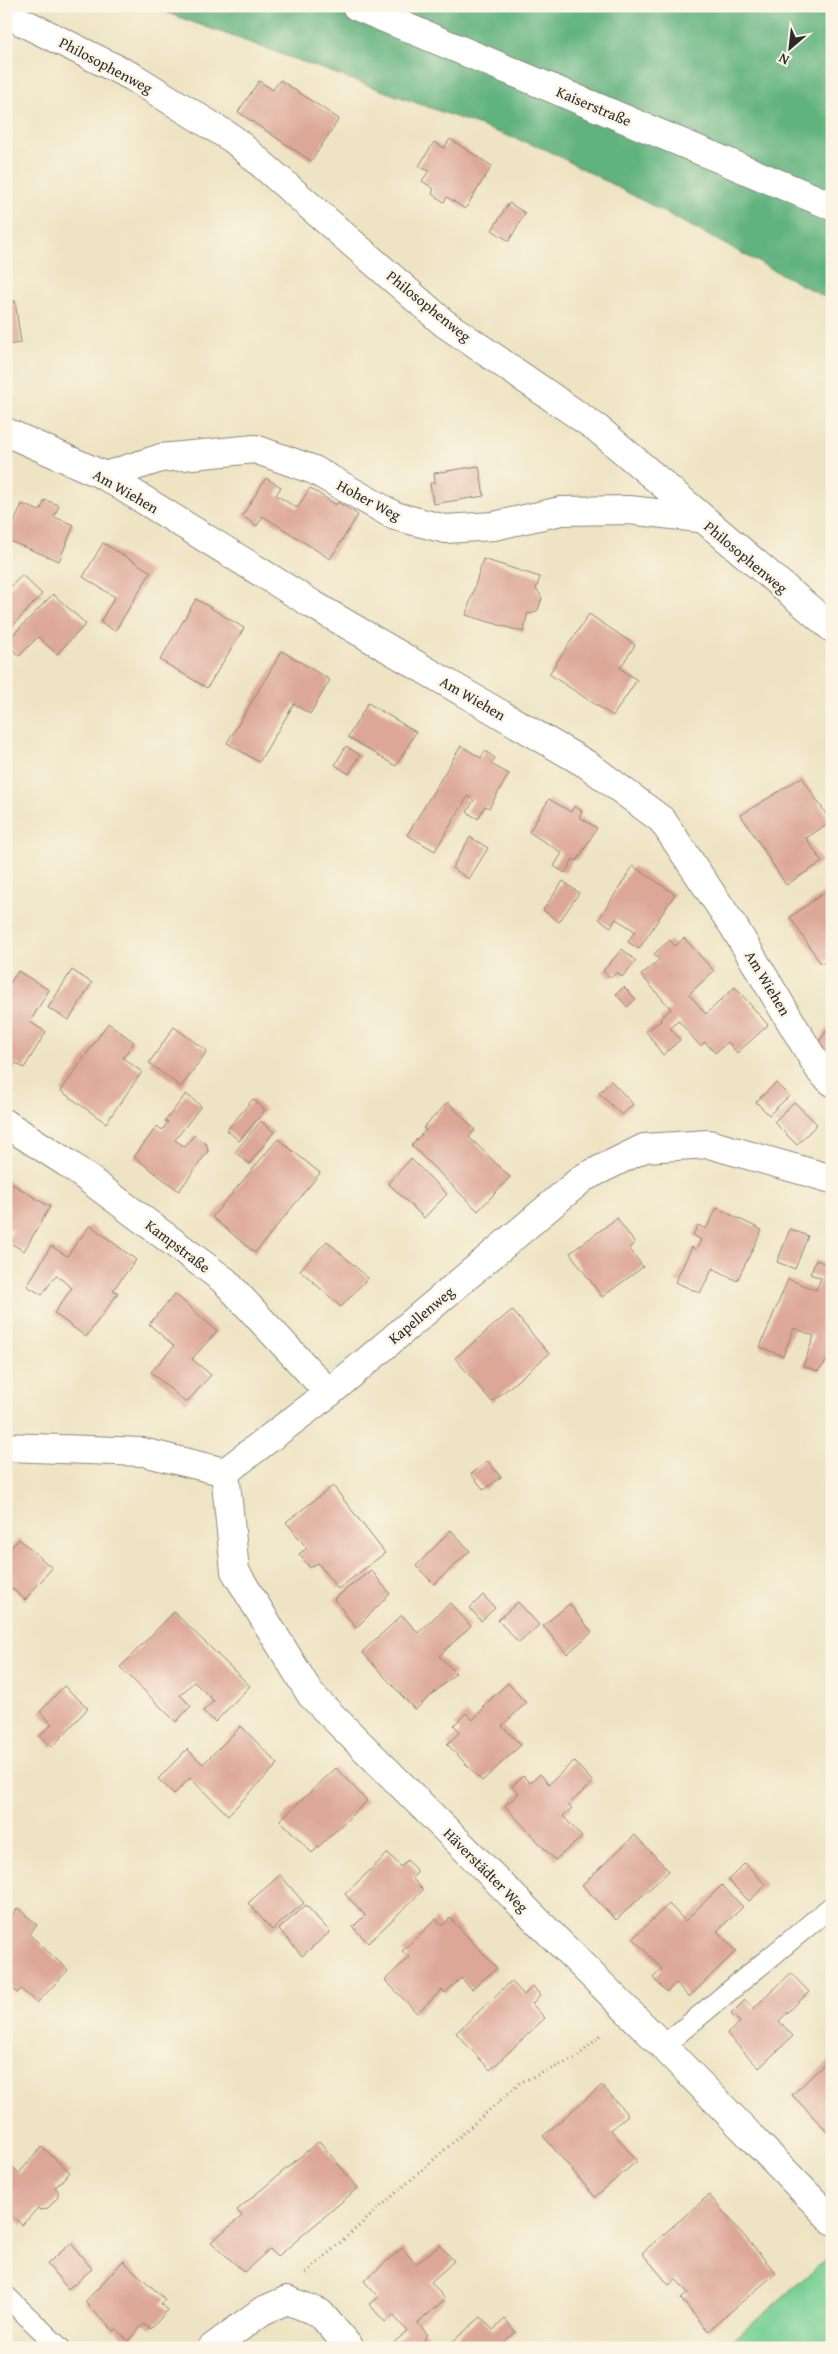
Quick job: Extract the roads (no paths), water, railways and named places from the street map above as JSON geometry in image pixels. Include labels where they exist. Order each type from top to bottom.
[{"type":"street","name":"Kaiserstraße","points":[[356,6],[832,206]]},
{"type":"street","name":"Philosophenweg","points":[[6,14],[133,77],[233,139],[444,323],[598,430],[699,518],[832,628]]},
{"type":"street","name":"Am Wiehen","points":[[6,432],[105,476],[312,604],[588,765],[662,820],[734,927],[820,1072],[832,1082]]},
{"type":"street","name":"Hoher Weg","points":[[105,476],[161,458],[255,449],[314,470],[395,516],[446,529],[494,526],[561,511],[628,510],[699,518]]},
{"type":"street","name":"Kampstraße","points":[[6,1124],[67,1163],[225,1281],[329,1393]]},
{"type":"street","name":"Kapellenweg","points":[[226,1472],[329,1393],[582,1178],[644,1148],[709,1144],[832,1178]]},
{"type":"street","points":[[6,1447],[142,1452],[226,1472]]},
{"type":"street","name":"Häverstädter Weg","points":[[226,1472],[234,1571],[311,1695],[664,2046],[832,2220]]},
{"type":"street","points":[[212,2348],[262,2311],[287,2300],[320,2313],[350,2348]]},
{"type":"lane","points":[[664,2046],[832,1906]]},
{"type":"lane","points":[[6,2296],[60,2348]]}]
